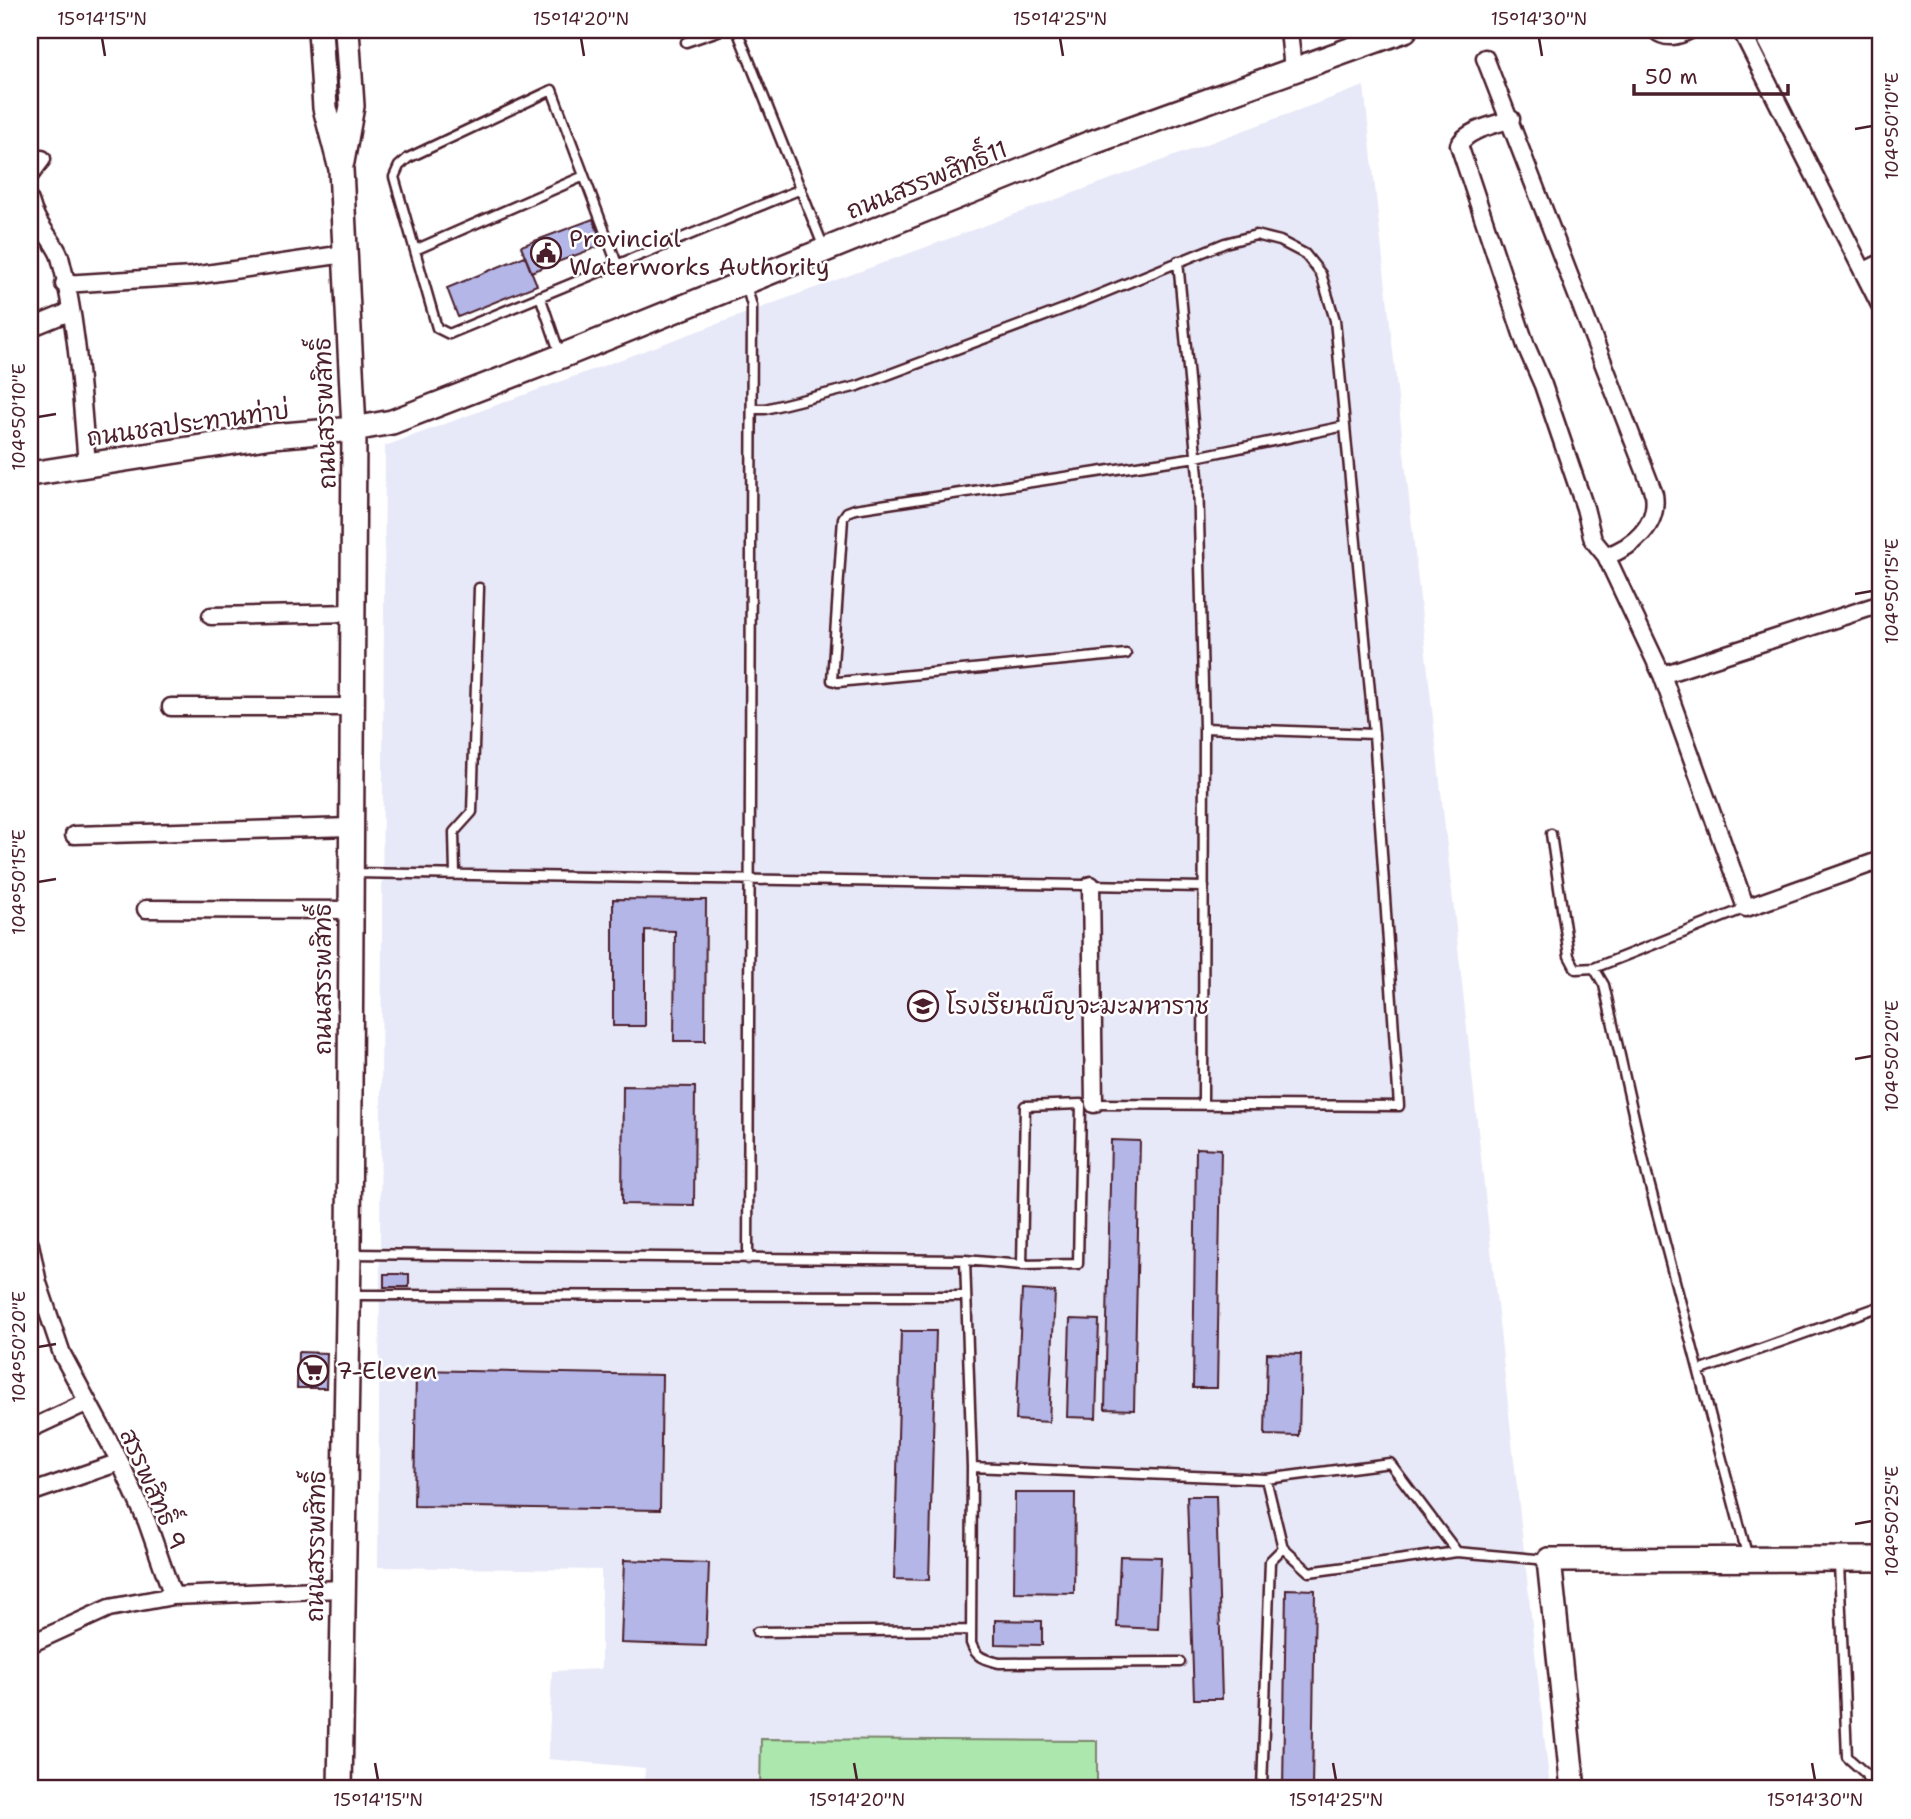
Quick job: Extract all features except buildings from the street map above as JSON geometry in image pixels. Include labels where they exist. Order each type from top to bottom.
[{"type":"street","name":"ถนนสรรพสิทธิ์","points":[[320,30],[325,108],[341,169],[354,429],[349,1254],[341,1589],[340,1789]]},
{"type":"street","name":"ถนนสรรพสิทธิ์","points":[[341,169],[352,106],[347,30]]},
{"type":"street","points":[[1289,30],[1293,70]]},
{"type":"street","name":"ถนนสรรพสิทธิ์11","points":[[354,429],[392,422],[561,357],[1088,144],[1405,30]]},
{"type":"street","points":[[1655,30],[1672,37],[1690,30]]},
{"type":"street","points":[[1741,30],[1881,307]]},
{"type":"street","points":[[1485,58],[1511,119],[1654,494],[1657,510],[1649,525],[1625,550],[1606,556]]},
{"type":"street","points":[[1511,119],[1463,138],[1459,145],[1460,150],[1486,220],[1526,346],[1543,385],[1585,508],[1592,540],[1606,556],[1662,675],[1746,908],[1881,860]]},
{"type":"street","points":[[30,175],[42,159]]},
{"type":"street","points":[[30,201],[39,228],[59,254],[78,358],[87,464]]},
{"type":"street","points":[[65,284],[192,276],[345,254]]},
{"type":"street","points":[[1863,272],[1881,263]]},
{"type":"street","points":[[30,328],[69,312]]},
{"type":"street","name":"ถนนชลประทานท่าบ่","points":[[30,474],[272,436],[354,429]]},
{"type":"street","points":[[1662,675],[1881,604]]},
{"type":"street","points":[[211,616],[354,613]]},
{"type":"street","points":[[171,707],[352,707]]},
{"type":"street","points":[[74,835],[351,827]]},
{"type":"street","points":[[1088,1104],[1091,885]]},
{"type":"street","points":[[146,909],[349,910]]},
{"type":"street","name":"สรรพสิทธิ์ 9","points":[[30,1244],[34,1283],[62,1354],[120,1462],[147,1522],[173,1596]]},
{"type":"street","points":[[30,1429],[88,1402]]},
{"type":"street","points":[[30,1493],[120,1462]]},
{"type":"street","points":[[1573,1789],[1549,1560],[1881,1559]]},
{"type":"street","points":[[30,1644],[109,1608],[173,1596],[341,1589]]},
{"type":"lane","points":[[686,42],[721,30]]},
{"type":"lane","points":[[737,30],[825,250]]},
{"type":"lane","points":[[617,264],[552,90],[408,158],[399,166],[394,177],[437,328],[442,333],[455,333],[801,189]]},
{"type":"lane","points":[[415,250],[584,176]]},
{"type":"lane","points":[[752,409],[765,409],[858,386],[1069,307],[1225,243],[1256,235],[1280,241],[1305,254],[1321,274],[1335,320],[1374,734],[1399,1106],[1025,1106],[1023,1265]]},
{"type":"lane","points":[[1178,261],[1196,457],[1204,728],[1203,1104]]},
{"type":"lane","points":[[746,282],[752,306],[748,1259]]},
{"type":"lane","points":[[540,296],[561,357]]},
{"type":"lane","points":[[1126,654],[838,682],[832,680],[843,518],[847,512],[855,509],[1196,457],[1345,426]]},
{"type":"lane","points":[[455,874],[454,832],[472,812],[478,587]]},
{"type":"lane","points":[[1204,728],[1374,734]]},
{"type":"lane","points":[[1551,834],[1569,956],[1576,969],[1594,968],[1746,908]]},
{"type":"lane","points":[[350,873],[1204,887]]},
{"type":"lane","points":[[1594,968],[1604,985],[1647,1175],[1748,1560]]},
{"type":"lane","points":[[349,1254],[965,1260],[1023,1265],[1078,1264],[1088,1104]]},
{"type":"lane","points":[[965,1260],[964,1296],[972,1467],[971,1630],[975,1653],[982,1659],[999,1663],[1180,1662]]},
{"type":"lane","points":[[348,1295],[964,1296]]},
{"type":"lane","points":[[1699,1371],[1881,1306]]},
{"type":"lane","points":[[972,1467],[1266,1479],[1390,1463],[1457,1552]]},
{"type":"lane","points":[[1266,1479],[1283,1548],[1309,1572],[1457,1552],[1549,1560]]},
{"type":"lane","points":[[1262,1789],[1270,1562],[1283,1548]]},
{"type":"lane","points":[[1839,1560],[1847,1757],[1865,1773],[1872,1789]]},
{"type":"lane","points":[[757,1632],[971,1630]]},
{"type":"shaded area","name":"โรงเรียนเบ็ญจะมะมหาราช","points":[[1364,86],[1550,1789],[644,1789],[645,1768],[548,1759],[552,1671],[601,1669],[601,1570],[378,1567],[385,446]]},
{"type":"green space","points":[[761,1739],[1097,1741],[1097,1789],[760,1789]]},
{"type":"place","name":"Provincial Waterworks Authority","points":[[546,253]]},
{"type":"place","name":"โรงเรียนเบ็ญจะมะมหาราช","points":[[923,1006]]},
{"type":"place","name":"7-Eleven","points":[[313,1371]]}]
